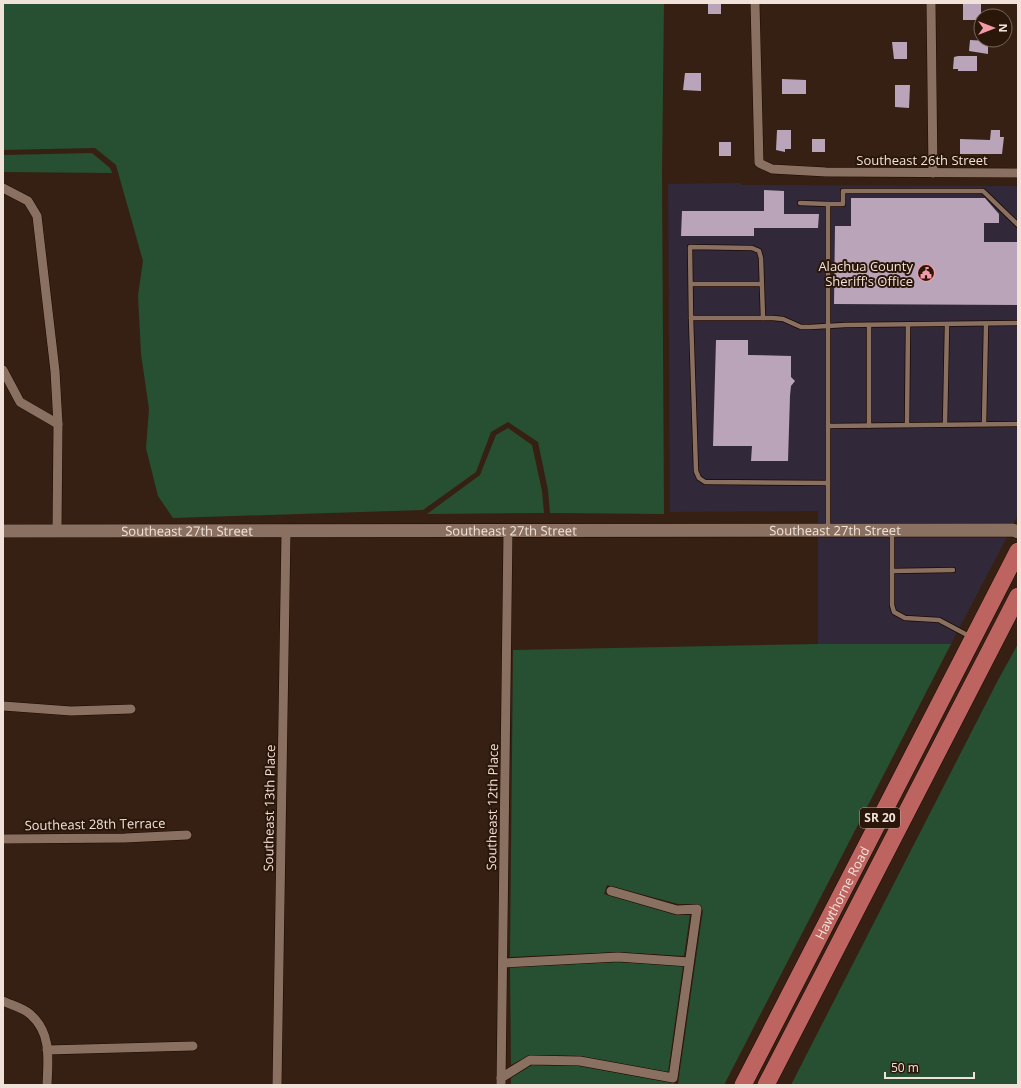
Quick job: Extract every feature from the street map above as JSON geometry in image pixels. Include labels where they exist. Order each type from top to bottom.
[{"type":"highway","name":"Hawthorne Road","points":[[743,1085],[1018,551]]},
{"type":"highway","name":"Hawthorne Road","points":[[766,1085],[1018,596]]},
{"type":"highway","points":[[883,812],[902,822]]},
{"type":"street","name":"Southeast 26th Street","points":[[756,3],[759,163],[772,169],[826,172],[1018,173]]},
{"type":"street","points":[[931,3],[933,173]]},
{"type":"street","points":[[3,188],[28,201],[37,216],[55,371],[58,424],[57,531]]},
{"type":"street","points":[[3,370],[20,402],[58,424]]},
{"type":"street","name":"Southeast 27th Street","points":[[3,531],[286,532],[892,529],[1013,530],[1018,532]]},
{"type":"street","name":"Southeast 12th Place","points":[[501,1081],[508,530]]},
{"type":"street","name":"Southeast 13th Place","points":[[277,1085],[286,532]]},
{"type":"street","points":[[3,706],[71,711],[131,710]]},
{"type":"street","name":"Southeast 28th Terrace","points":[[3,839],[126,838],[187,835]]},
{"type":"street","points":[[501,1081],[530,1060],[580,1061],[673,1078],[697,909],[678,910],[611,891]]},
{"type":"street","points":[[503,963],[618,957],[690,962]]},
{"type":"street","points":[[3,1001],[28,1012],[45,1032],[47,1050],[47,1085]]},
{"type":"street","points":[[47,1050],[193,1046]]},
{"type":"lane","points":[[800,203],[843,204],[843,191],[983,191],[1018,225]]},
{"type":"lane","points":[[828,204],[828,530]]},
{"type":"lane","points":[[763,318],[761,258],[759,251],[752,248],[690,247],[696,471],[699,478],[705,482],[828,483]]},
{"type":"lane","points":[[691,284],[762,284]]},
{"type":"lane","points":[[691,318],[763,318],[784,320],[801,326],[1018,323]]},
{"type":"lane","points":[[984,424],[986,324]]},
{"type":"lane","points":[[869,325],[869,426]]},
{"type":"lane","points":[[907,425],[908,325]]},
{"type":"lane","points":[[945,425],[946,325]]},
{"type":"lane","points":[[828,426],[1018,424]]},
{"type":"lane","points":[[892,529],[892,605],[894,612],[898,616],[939,620],[972,638]]},
{"type":"lane","points":[[892,571],[953,570]]},
{"type":"shaded area","points":[[740,183],[742,185],[1018,186],[1018,515],[1013,524],[818,524],[818,511],[670,512],[668,184]]},
{"type":"shaded area","points":[[818,535],[1008,535],[951,644],[818,644]]},
{"type":"green space","points":[[3,3],[664,3],[662,173],[664,514],[550,513],[548,490],[538,442],[508,422],[491,432],[476,472],[423,510],[173,518],[158,496],[146,448],[149,409],[141,354],[138,295],[143,261],[116,165],[95,148],[3,150]]},
{"type":"green space","points":[[92,153],[110,168],[112,173],[3,172],[3,155]]},
{"type":"green space","points":[[508,428],[532,445],[542,491],[544,513],[427,514],[480,475],[496,435]]},
{"type":"green space","points":[[818,644],[951,644],[724,1085],[511,1085],[511,1078],[532,1065],[579,1066],[678,1084],[703,910],[697,904],[678,904],[607,885],[604,894],[676,915],[690,915],[684,956],[618,952],[510,957],[513,650]]},
{"type":"green space","points":[[1018,644],[1018,1085],[791,1085],[997,682]]},
{"type":"green space","points":[[618,962],[683,966],[668,1072],[580,1056],[530,1055],[511,1065],[510,967]]},
{"type":"building","points":[[708,3],[721,3],[721,14],[708,14]]},
{"type":"building","points":[[963,3],[981,3],[981,8],[973,8],[973,20],[963,20]]},
{"type":"building","points":[[970,40],[973,40],[973,48],[988,48],[988,54],[969,51]]},
{"type":"building","points":[[892,42],[907,42],[907,59],[894,59]]},
{"type":"building","points":[[977,56],[977,71],[958,71],[958,69],[953,69],[954,57]]},
{"type":"building","points":[[685,73],[701,73],[701,91],[683,90]]},
{"type":"building","points":[[782,79],[806,80],[806,94],[782,94]]},
{"type":"building","points":[[895,85],[910,85],[909,108],[895,107]]},
{"type":"building","points":[[777,130],[791,130],[791,149],[785,149],[785,152],[776,150]]},
{"type":"building","points":[[991,130],[1000,130],[1000,137],[1004,137],[1002,154],[960,154],[960,139],[990,140]]},
{"type":"building","points":[[812,139],[825,139],[825,152],[812,152]]},
{"type":"building","points":[[719,142],[731,142],[731,156],[719,156]]},
{"type":"building","points":[[764,190],[784,191],[784,214],[819,214],[818,228],[754,228],[754,236],[681,236],[682,211],[764,211]]},
{"type":"building","name":"Alachua County Sheriff's Office","points":[[851,198],[985,198],[999,214],[999,223],[984,223],[984,242],[1018,242],[1018,305],[834,304],[835,226],[851,226]]},
{"type":"building","points":[[716,340],[748,340],[748,355],[791,356],[791,377],[795,381],[791,386],[790,396],[788,461],[751,461],[752,446],[713,446]]},
{"type":"place","name":"Alachua County Sheriff's Office","points":[[926,273]]}]
